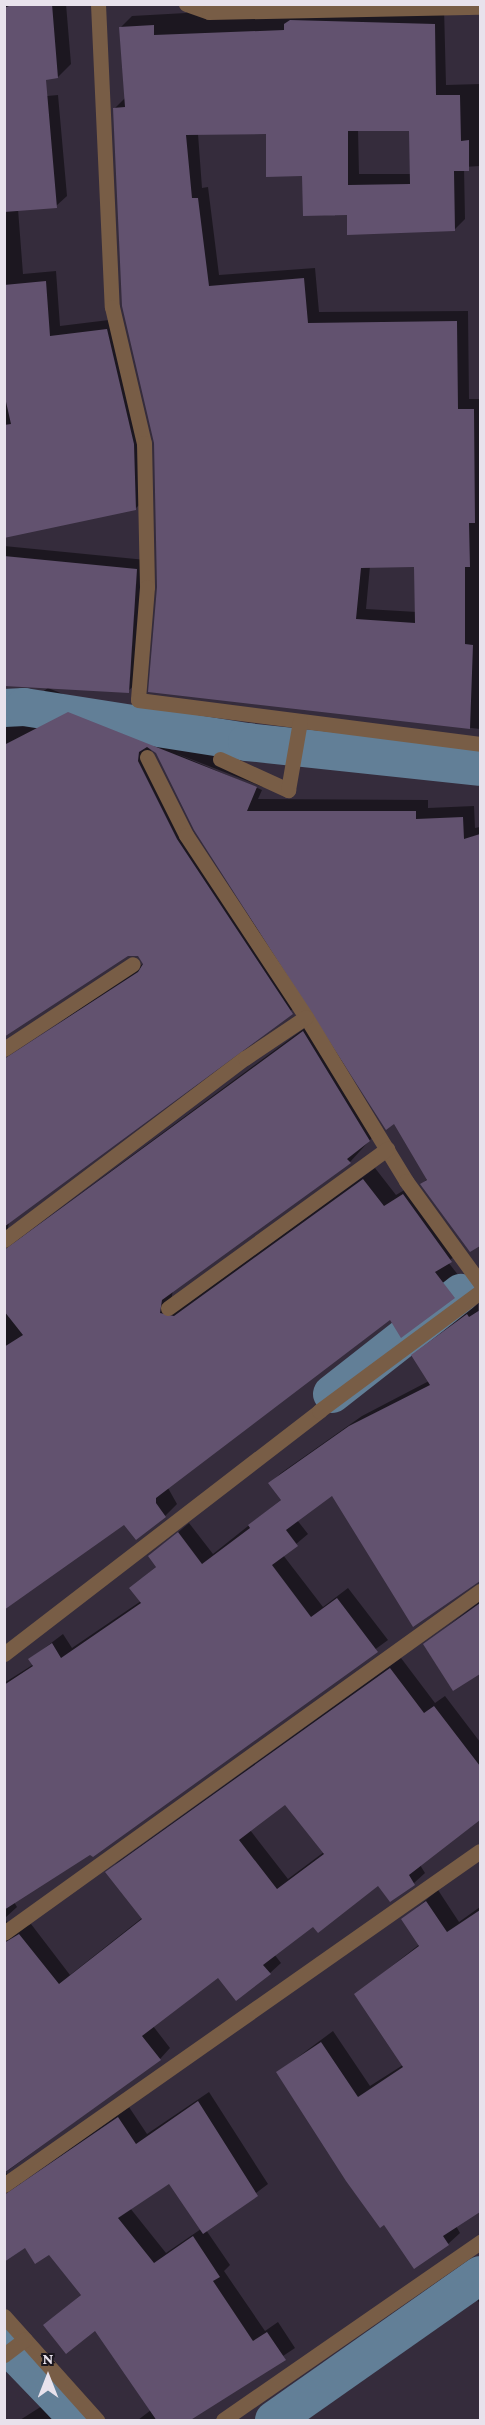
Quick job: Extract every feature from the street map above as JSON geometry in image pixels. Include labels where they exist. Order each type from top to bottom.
[{"type":"street","points":[[98,4],[112,307],[144,443],[147,587],[138,700],[480,744]]},
{"type":"street","points":[[186,4],[209,12],[480,7]]},
{"type":"street","points":[[220,759],[288,790],[300,721]]},
{"type":"street","points":[[147,758],[186,835],[306,1017],[387,1149],[458,1257],[480,1283]]},
{"type":"street","points":[[4,1049],[133,964]]},
{"type":"street","points":[[4,1240],[245,1058],[306,1017]]},
{"type":"street","points":[[168,1308],[387,1149]]},
{"type":"street","points":[[4,1654],[319,1411],[480,1292]]},
{"type":"street","points":[[4,1933],[480,1591]]},
{"type":"street","points":[[4,2185],[480,1851]]},
{"type":"street","points":[[223,2421],[480,2242]]},
{"type":"street","points":[[4,2316],[97,2421]]},
{"type":"street","points":[[4,2355],[25,2339]]},
{"type":"building","points":[[14,4],[52,4],[58,78],[46,80],[57,208],[4,212],[4,8]]},
{"type":"building","points":[[290,20],[435,24],[436,95],[460,95],[461,141],[469,140],[469,171],[454,171],[455,231],[347,235],[347,215],[303,216],[302,176],[266,177],[266,134],[186,135],[192,198],[198,198],[209,286],[304,278],[308,323],[457,321],[458,409],[474,409],[475,523],[469,523],[470,567],[465,567],[465,644],[473,645],[470,729],[148,692],[157,587],[154,443],[122,306],[113,108],[125,107],[119,27],[154,25],[154,35],[284,30],[284,24]],"holes":[[[348,131],[409,131],[410,184],[348,185]],[[414,567],[415,623],[356,619],[361,568]]]},
{"type":"building","points":[[46,281],[50,336],[107,329],[134,444],[136,510],[4,538],[4,425],[11,424],[4,393],[4,285]]},
{"type":"building","points":[[4,556],[137,569],[129,693],[4,686]]},
{"type":"building","points":[[68,712],[257,787],[247,811],[416,811],[416,819],[463,817],[464,839],[480,834],[480,1246],[470,1252],[420,1184],[427,1180],[394,1124],[386,1130],[194,830],[156,753],[147,747],[139,752],[138,761],[177,839],[293,1014],[4,1227],[4,1059],[138,972],[143,964],[138,956],[128,956],[4,1037],[4,745]]},
{"type":"building","points":[[303,1031],[370,1141],[347,1159],[351,1163],[162,1300],[160,1313],[174,1316],[363,1179],[384,1206],[403,1194],[452,1262],[435,1272],[455,1298],[401,1338],[390,1320],[156,1498],[156,1503],[166,1517],[136,1540],[124,1525],[4,1610],[4,1347],[23,1335],[4,1311],[4,1250]]},
{"type":"building","points":[[480,1310],[480,1581],[413,1627],[332,1496],[286,1530],[298,1546],[272,1565],[311,1617],[337,1598],[378,1652],[93,1857],[90,1855],[4,1910],[4,1685],[33,1666],[28,1659],[52,1643],[61,1658],[141,1603],[129,1588],[156,1567],[148,1556],[178,1532],[202,1564],[250,1528],[248,1525],[281,1500],[268,1483],[349,1426],[430,1385],[411,1355],[467,1314],[469,1317]]},
{"type":"building","points":[[480,1603],[480,1674],[453,1691],[423,1644]]},
{"type":"building","points":[[390,1668],[424,1713],[434,1706],[480,1766],[480,1820],[409,1875],[415,1885],[390,1902],[378,1886],[318,1933],[313,1927],[263,1965],[271,1974],[236,2001],[218,1978],[142,2036],[161,2060],[4,2173],[4,1943],[19,1934],[59,1984],[142,1919],[105,1872]],"holes":[[[285,1805],[324,1854],[277,1889],[239,1840]]]},
{"type":"building","points":[[426,1901],[447,1932],[480,1910],[480,2212],[443,2236],[449,2245],[414,2269],[384,2225],[380,2228],[346,2181],[276,2072],[321,2042],[358,2097],[403,2067],[354,1994],[419,1946],[401,1919]]},
{"type":"building","points":[[198,2101],[258,2196],[203,2234],[169,2184],[118,2218],[154,2263],[193,2236],[220,2277],[213,2281],[253,2341],[267,2332],[286,2360],[189,2421],[157,2421],[95,2331],[66,2354],[43,2325],[81,2295],[49,2255],[35,2264],[25,2248],[4,2262],[4,2195],[118,2117],[136,2144]]},
{"type":"waterway","points":[[4,708],[24,707],[247,742],[480,767]]},
{"type":"waterway","points":[[332,1394],[461,1293]]},
{"type":"waterway","points":[[274,2420],[480,2275]]},
{"type":"waterway","points":[[4,2342],[79,2420]]}]
